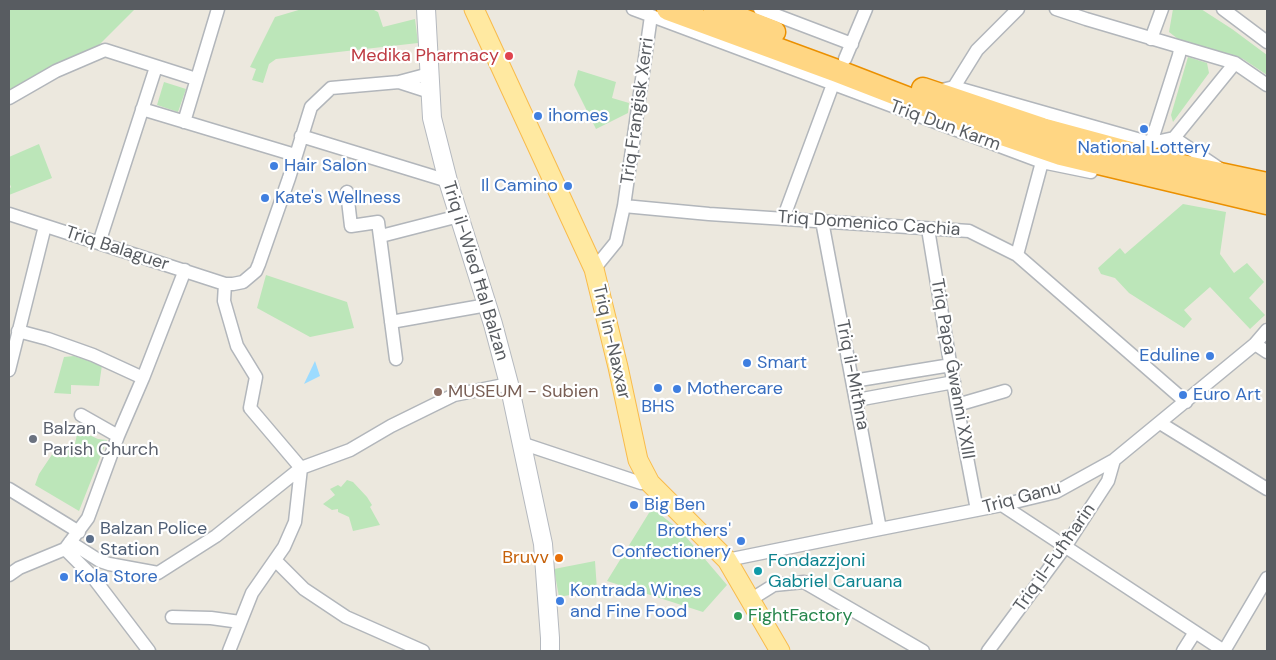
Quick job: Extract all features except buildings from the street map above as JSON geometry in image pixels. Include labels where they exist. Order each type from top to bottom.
[{"type":"highway","name":"Triq Dun Karm","points":[[715,9],[979,126],[1061,154],[1267,205]]},
{"type":"highway","name":"Triq Dun Karm","points":[[659,12],[842,65],[943,90],[1042,129],[1168,164],[1267,184]]},
{"type":"main road","name":"Triq il-Wied Ħal Balzan","points":[[426,9],[432,118],[448,181],[487,305],[509,384],[543,544],[550,651]]},
{"type":"main road","name":"Triq in-Naxxar","points":[[474,9],[594,269],[638,460],[650,483],[727,560],[780,651]]},
{"type":"street","points":[[184,122],[218,9]]},
{"type":"street","name":"Triq Dun Karm","points":[[633,9],[659,12]]},
{"type":"street","name":"Triq Dun Karm","points":[[760,9],[842,65],[1042,162],[1256,208],[1267,205]]},
{"type":"street","points":[[783,219],[842,65],[866,9]]},
{"type":"street","points":[[943,90],[977,50],[1018,9]]},
{"type":"street","points":[[1056,9],[1180,48],[1235,63],[1267,85]]},
{"type":"street","points":[[1152,39],[1162,9]]},
{"type":"street","points":[[1223,9],[1267,42]]},
{"type":"street","name":"Triq Franġisk Xerri","points":[[624,206],[659,12]]},
{"type":"street","points":[[1151,143],[1180,48]]},
{"type":"street","points":[[9,98],[56,71],[105,50],[196,79]]},
{"type":"street","points":[[1174,138],[1235,63]]},
{"type":"street","points":[[100,243],[156,67]]},
{"type":"street","points":[[229,651],[252,593],[276,561],[295,522],[301,468],[250,408],[256,377],[237,346],[224,301],[225,284],[243,282],[256,271],[289,178],[311,107],[331,88],[399,82],[429,74]]},
{"type":"street","points":[[399,82],[430,92]]},
{"type":"street","name":"Triq Dun Karm","points":[[943,90],[1151,143],[1174,138],[1235,178]]},
{"type":"street","points":[[142,108],[295,155]]},
{"type":"street","points":[[301,136],[448,181]]},
{"type":"street","points":[[1016,255],[1042,162]]},
{"type":"street","points":[[347,192],[351,226],[378,222],[396,359]]},
{"type":"street","points":[[594,269],[616,242],[624,206]]},
{"type":"street","name":"Triq Domenico Cachia","points":[[624,206],[710,214],[969,231],[1016,255],[1186,402]]},
{"type":"street","name":"Triq Balaguer","points":[[9,214],[225,284]]},
{"type":"street","points":[[381,236],[459,216]]},
{"type":"street","name":"Triq il-Mitħna","points":[[822,221],[880,528]]},
{"type":"street","points":[[9,370],[45,226]]},
{"type":"street","name":"Triq Papa Ġwanni XXIII","points":[[928,229],[957,405],[977,510]]},
{"type":"street","points":[[9,575],[71,541],[88,518],[118,436],[185,270]]},
{"type":"street","points":[[391,322],[487,305]]},
{"type":"street","name":"Triq Ganu","points":[[727,560],[880,528],[1002,506],[1056,492],[1114,460],[1255,344],[1267,330]]},
{"type":"street","points":[[18,331],[48,339],[93,355],[143,378]]},
{"type":"street","points":[[1255,344],[1267,352]]},
{"type":"street","points":[[852,381],[951,365]]},
{"type":"street","points":[[857,400],[954,382]]},
{"type":"street","points":[[9,488],[71,541],[100,561],[158,573],[216,536],[301,468],[350,450],[390,426],[454,395],[509,384]]},
{"type":"street","points":[[957,405],[1005,391]]},
{"type":"street","points":[[81,415],[118,436]]},
{"type":"street","points":[[1160,423],[1267,489]]},
{"type":"street","points":[[521,443],[641,483],[650,483]]},
{"type":"street","name":"Triq il-Fuħħarin","points":[[988,651],[1065,547],[1108,482],[1114,460]]},
{"type":"street","points":[[1002,506],[1224,651],[1267,578]]},
{"type":"street","points":[[71,541],[87,570],[149,651]]},
{"type":"street","points":[[87,570],[100,561]]},
{"type":"street","points":[[276,561],[304,588],[346,617],[423,651]]},
{"type":"street","points":[[750,600],[774,585],[804,582],[923,651]]},
{"type":"street","points":[[172,617],[211,618],[240,622]]},
{"type":"street","points":[[1183,651],[1195,632]]},
{"type":"green space","points":[[9,9],[135,9],[97,47],[9,93]]},
{"type":"green space","points":[[302,9],[372,9],[378,12],[383,27],[415,19],[418,43],[276,59],[269,64],[263,83],[252,80],[256,69],[250,67],[275,17]]},
{"type":"green space","points":[[1173,9],[1201,9],[1232,29],[1267,55],[1267,75],[1243,59],[1178,39],[1169,32]]},
{"type":"green space","points":[[1188,57],[1207,63],[1209,73],[1173,122],[1171,115]]},
{"type":"green space","points":[[578,70],[616,82],[612,98],[629,103],[628,113],[596,129],[574,85]]},
{"type":"green space","points":[[164,82],[186,89],[178,112],[157,105]]},
{"type":"green space","points":[[39,144],[52,178],[9,195],[11,187],[9,182],[9,157]]},
{"type":"green space","points":[[1183,204],[1226,212],[1220,254],[1234,273],[1247,263],[1264,282],[1249,298],[1265,315],[1250,329],[1210,287],[1184,310],[1192,319],[1184,328],[1129,293],[1115,278],[1101,274],[1098,268],[1120,248],[1125,254]]},
{"type":"green space","points":[[266,275],[347,302],[354,328],[310,337],[257,308]]},
{"type":"green space","points":[[74,356],[102,365],[99,386],[71,385],[71,394],[54,393],[64,357]]},
{"type":"green space","points":[[78,430],[98,439],[107,440],[79,511],[35,485],[39,474],[57,444],[74,448]]},
{"type":"green space","points":[[347,480],[353,482],[367,497],[380,525],[353,531],[349,517],[338,512],[338,509],[332,510],[323,504],[335,495],[330,489],[338,485],[341,487]]},
{"type":"green space","points":[[652,508],[681,531],[727,585],[703,612],[607,581]]},
{"type":"green space","points":[[595,561],[597,590],[559,597],[554,569]]},
{"type":"water","points":[[315,361],[320,376],[304,384]]},
{"type":"place","name":"Medika Pharmacy","points":[[509,56]]},
{"type":"place","name":"ihomes","points":[[538,116]]},
{"type":"place","name":"National Lottery","points":[[1144,129]]},
{"type":"place","name":"Hair Salon","points":[[274,166]]},
{"type":"place","name":"Il Camino","points":[[568,186]]},
{"type":"place","name":"Kate's Wellness","points":[[265,198]]},
{"type":"place","name":"Eduline","points":[[1210,356]]},
{"type":"place","name":"Smart","points":[[747,363]]},
{"type":"place","name":"BHS","points":[[658,388]]},
{"type":"place","name":"Mothercare","points":[[677,389]]},
{"type":"place","name":"MUSEUM - Subien","points":[[438,392]]},
{"type":"place","name":"Euro Art","points":[[1183,395]]},
{"type":"place","name":"Balzan Parish Church","points":[[33,439]]},
{"type":"place","name":"Big Ben","points":[[634,505]]},
{"type":"place","name":"Balzan Police Station","points":[[90,539]]},
{"type":"place","name":"Brothers' Confectionery","points":[[741,541]]},
{"type":"place","name":"Bruvv","points":[[559,558]]},
{"type":"place","name":"Fondazzjoni Gabriel Caruana","points":[[758,571]]},
{"type":"place","name":"Kola Store","points":[[64,577]]},
{"type":"place","name":"Kontrada Wines and Fine Food","points":[[560,601]]},
{"type":"place","name":"FightFactory","points":[[738,616]]}]
